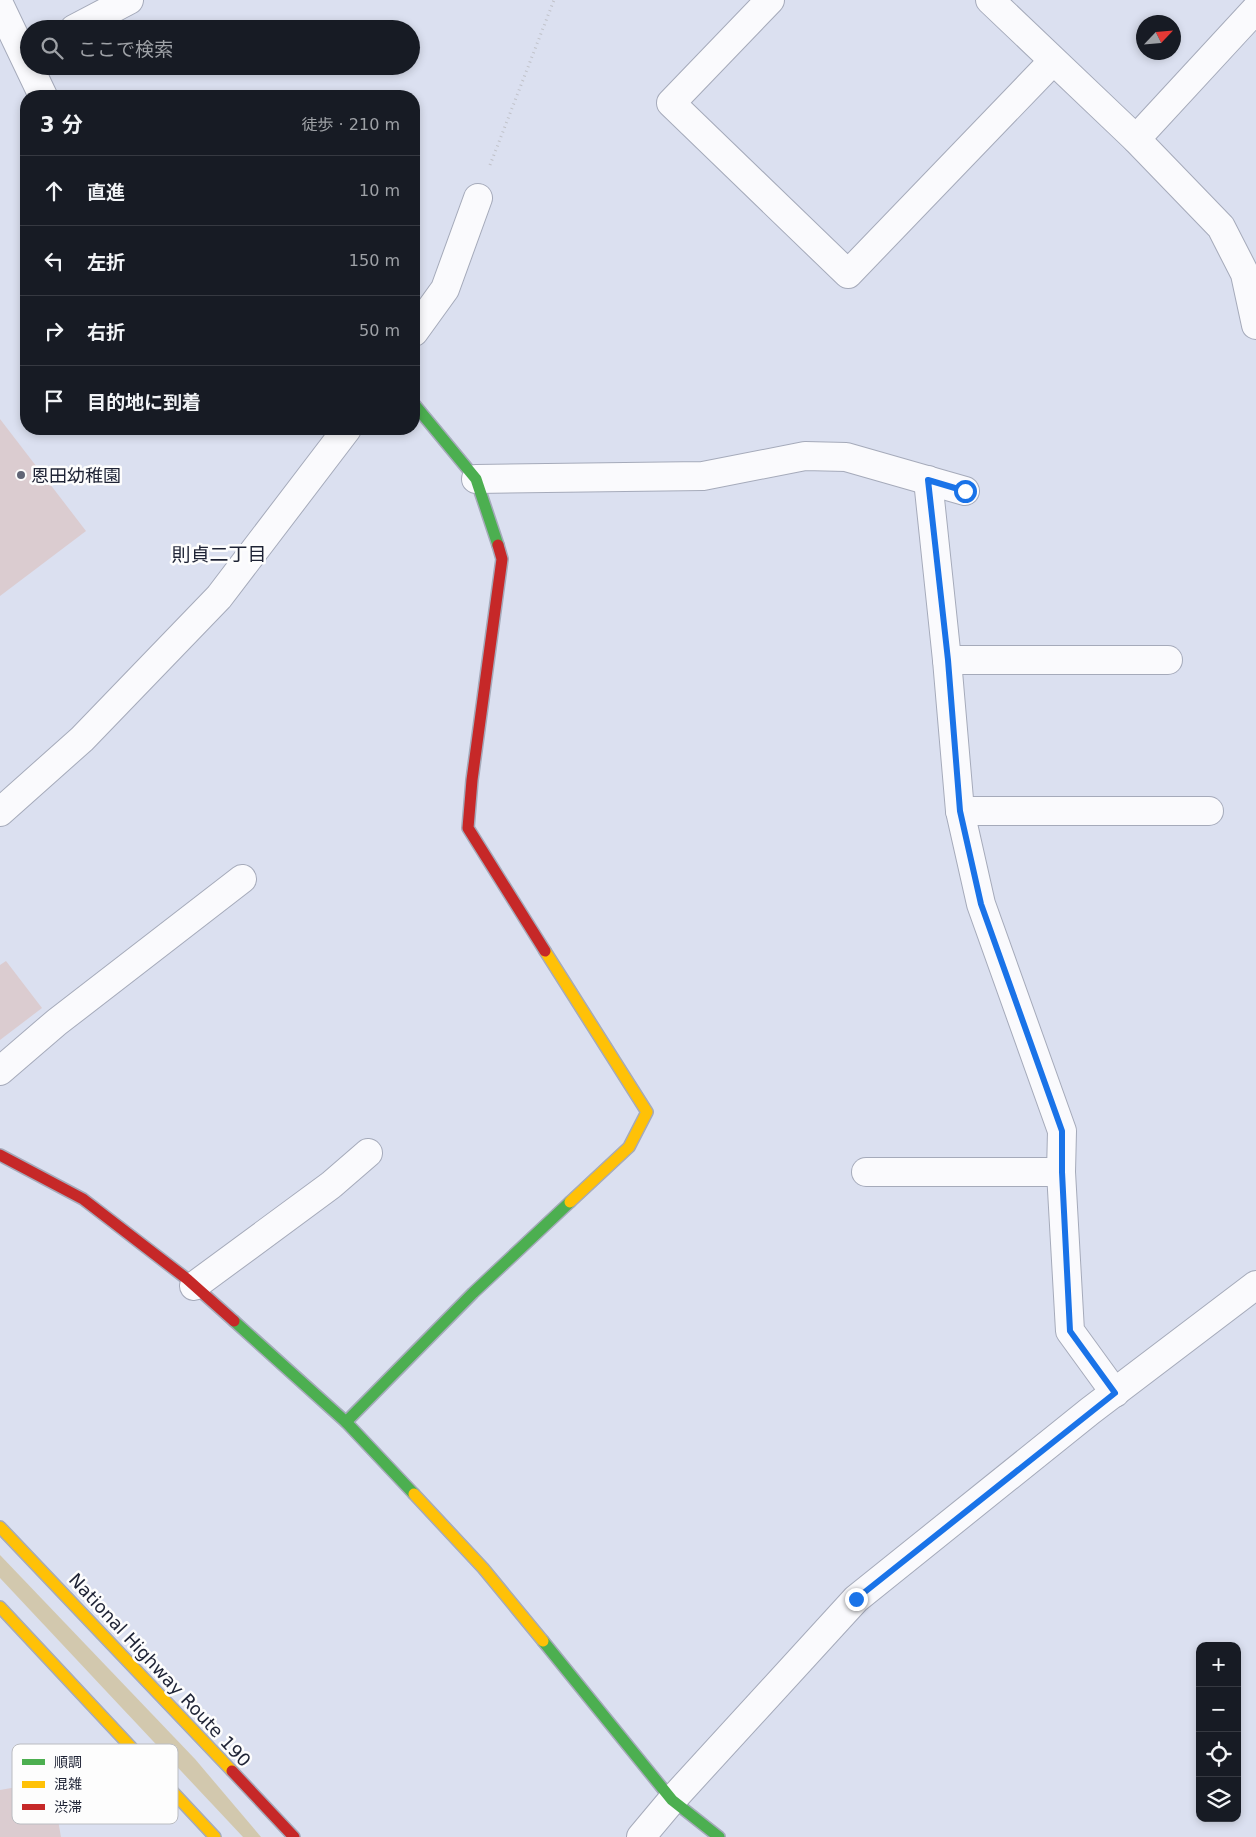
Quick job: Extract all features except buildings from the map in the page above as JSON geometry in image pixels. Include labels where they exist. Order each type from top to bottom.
[{"type":"main road","points":[[346,1422],[473,1293],[628,1148],[647,1112],[468,828],[472,780],[502,559],[476,479],[420,411]]},
{"type":"main road","points":[[0,1155],[83,1199],[194,1286],[346,1422],[484,1568],[672,1800],[719,1837]]},
{"type":"main road","name":"National Highway Route 190","points":[[0,1528],[294,1837]]},
{"type":"main road","points":[[0,1607],[128,1744]]},
{"type":"main road","points":[[178,1797],[215,1837]]},
{"type":"street","points":[[91,20],[129,0]]},
{"type":"street","points":[[770,0],[671,103],[848,274],[1054,61]]},
{"type":"street","points":[[990,0],[1136,139],[1221,227],[1245,274],[1256,324]]},
{"type":"street","points":[[0,6],[20,42]]},
{"type":"street","points":[[1136,139],[1256,9]]},
{"type":"street","points":[[35,75],[41,90]]},
{"type":"street","points":[[420,324],[445,289],[478,198]]},
{"type":"street","points":[[0,812],[82,739],[219,597],[342,435]]},
{"type":"street","points":[[476,479],[703,476],[805,456],[846,457],[965,491]]},
{"type":"street","points":[[928,480],[948,660],[960,811],[981,904],[1062,1131],[1062,1172],[1070,1331],[1115,1393]]},
{"type":"street","points":[[948,660],[1168,660]]},
{"type":"street","points":[[960,811],[1208,811]]},
{"type":"street","points":[[0,1071],[57,1022],[242,879]]},
{"type":"street","points":[[194,1286],[330,1185],[368,1154]]},
{"type":"street","points":[[866,1172],[1062,1172]]},
{"type":"street","points":[[641,1837],[672,1800],[856,1599],[1115,1393],[1256,1285]]},
{"type":"path","points":[[478,198],[554,0]]},
{"type":"shaded area","points":[[0,1555],[195,1759],[261,1837],[243,1837],[178,1768],[178,1744],[156,1744],[0,1578]]},
{"type":"traffic: fast","points":[[420,411],[476,479],[498,545]]},
{"type":"traffic: fast","points":[[346,1422],[473,1293],[570,1202]]},
{"type":"traffic: fast","points":[[234,1321],[346,1422],[414,1494]]},
{"type":"traffic: fast","points":[[543,1641],[672,1800],[719,1837]]},
{"type":"traffic: slow","points":[[545,951],[647,1112],[629,1147],[570,1202]]},
{"type":"traffic: slow","points":[[414,1494],[483,1568],[543,1641]]},
{"type":"traffic: slow","points":[[0,1527],[232,1771]]},
{"type":"traffic: slow","points":[[0,1607],[128,1744]]},
{"type":"traffic: slow","points":[[178,1797],[215,1837]]},
{"type":"traffic: jam","points":[[498,545],[502,559],[472,780],[468,828],[545,951]]},
{"type":"traffic: jam","points":[[0,1155],[83,1199],[187,1279],[234,1321]]},
{"type":"traffic: jam","points":[[232,1771],[294,1837]]},
{"type":"place","name":"恩田幼稚園","points":[[21,475]]},
{"type":"district","name":"則貞二丁目","points":[[219,554]]},
{"type":"route","points":[[856,1599],[1115,1393],[1070,1331],[1062,1172],[1062,1131],[981,904],[960,811],[948,660],[928,480],[965,491]]}]
